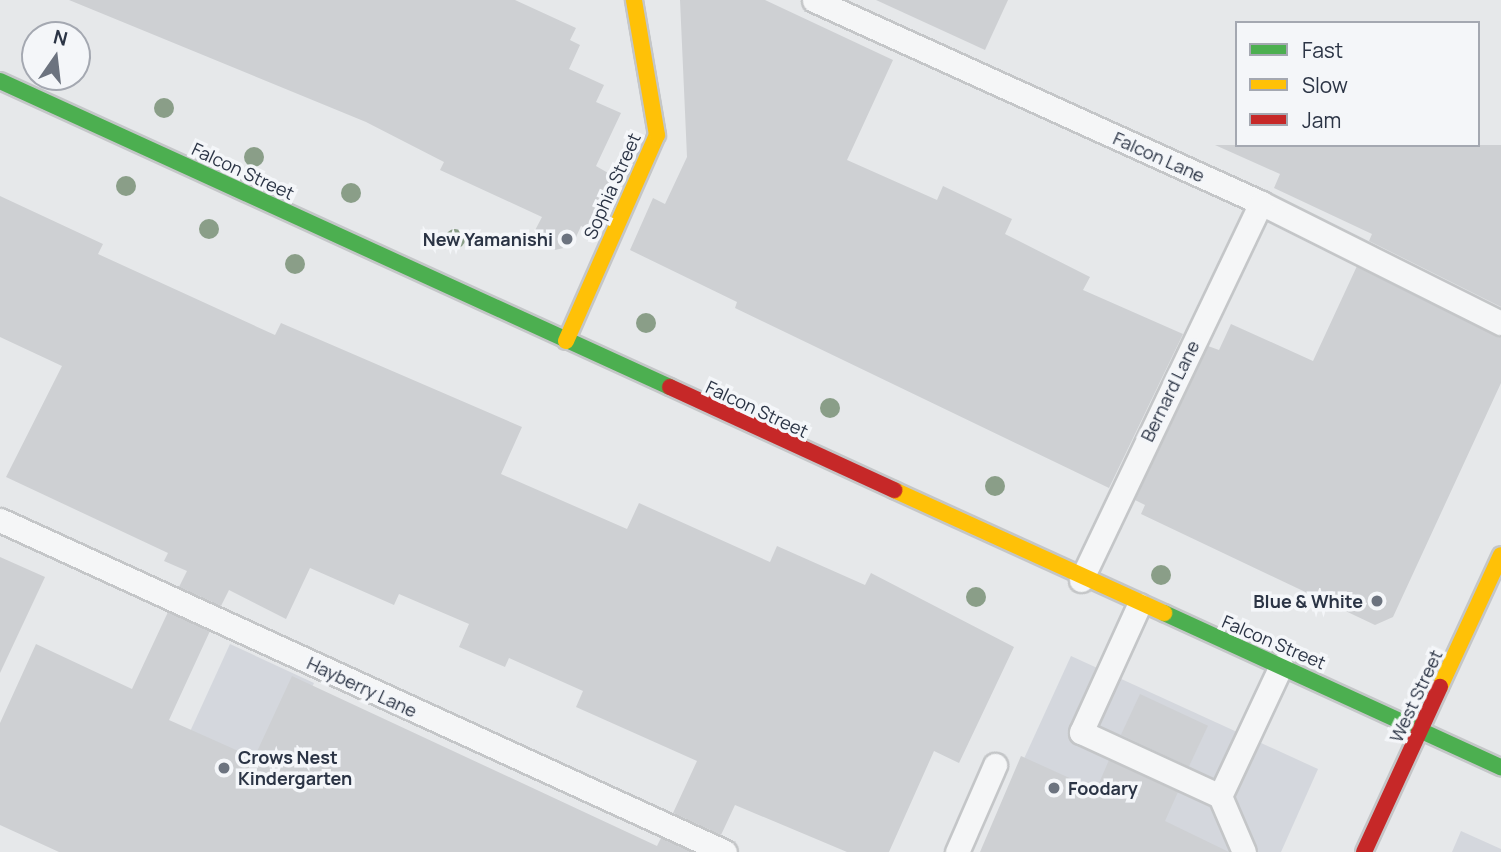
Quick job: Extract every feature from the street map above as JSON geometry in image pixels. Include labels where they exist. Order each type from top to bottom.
[{"type":"main road","name":"Sophia Street","points":[[566,341],[657,135],[634,0]]},
{"type":"main road","name":"Falcon Street","points":[[0,80],[1081,580],[1281,666],[1501,767]]},
{"type":"main road","name":"West Street","points":[[1364,852],[1501,555]]},
{"type":"lane","name":"Falcon Lane","points":[[814,0],[1261,203],[1501,323]]},
{"type":"lane","name":"Bernard Lane","points":[[1081,580],[1261,203]]},
{"type":"lane","name":"Hayberry Lane","points":[[0,520],[725,852]]},
{"type":"lane","points":[[1139,605],[1081,732],[1220,796],[1244,852]]},
{"type":"lane","points":[[1220,796],[1281,666]]},
{"type":"lane","points":[[957,852],[995,765]]},
{"type":"shaded area","name":"Crows Nest Kindergarten","points":[[230,644],[314,683],[235,852],[135,852]]},
{"type":"shaded area","points":[[1071,656],[1318,769],[1281,852],[1061,852],[995,822]]},
{"type":"shaded area","points":[[1461,831],[1501,849],[1501,852],[1452,852]]},
{"type":"building","points":[[69,0],[515,0],[576,28],[570,40],[580,45],[569,69],[604,85],[596,102],[621,113],[596,166],[615,177],[591,231],[581,226],[572,246],[555,250],[531,238],[542,217],[440,170],[444,162],[366,122]]},
{"type":"building","points":[[680,0],[765,0],[893,60],[847,160],[937,200],[943,186],[1012,219],[1005,234],[1090,277],[1083,290],[1183,334],[1109,488],[735,308],[737,302],[630,250],[653,198],[665,204],[687,157]]},
{"type":"building","points":[[876,0],[1008,0],[985,50]]},
{"type":"building","points":[[1215,145],[1501,145],[1501,307],[1369,241],[1372,234],[1274,188],[1280,174]]},
{"type":"building","points":[[0,196],[103,244],[98,254],[275,335],[281,323],[522,427],[501,474],[627,529],[639,503],[770,562],[777,546],[865,585],[871,573],[1014,647],[959,763],[934,751],[889,852],[847,852],[735,805],[721,835],[673,813],[697,761],[576,707],[583,691],[509,658],[505,667],[459,647],[469,624],[399,594],[394,605],[310,568],[286,619],[229,590],[221,606],[179,587],[187,571],[164,561],[168,553],[6,477],[62,366],[0,337]]},
{"type":"building","points":[[1357,266],[1501,337],[1501,383],[1393,617],[1375,625],[1141,514],[1145,505],[1135,500],[1208,346],[1219,350],[1231,324],[1313,361]]},
{"type":"building","points":[[0,557],[45,577],[0,673]]},
{"type":"building","points":[[168,612],[210,631],[169,720],[254,758],[292,676],[657,846],[661,838],[691,852],[59,852],[0,825],[0,723],[36,644],[132,689]]},
{"type":"building","points":[[1140,694],[1208,726],[1189,766],[1121,735]]},
{"type":"building","name":"Foodary","points":[[1021,756],[1096,790],[1109,760],[1178,792],[1165,821],[1229,852],[980,852]]},
{"type":"traffic: fast","points":[[0,81],[670,387]]},
{"type":"traffic: fast","points":[[1164,613],[1501,767]]},
{"type":"traffic: slow","points":[[566,341],[657,135],[634,0]]},
{"type":"traffic: slow","points":[[894,490],[1164,613]]},
{"type":"traffic: slow","points":[[1440,687],[1501,555]]},
{"type":"traffic: jam","points":[[670,387],[894,490]]},
{"type":"traffic: jam","points":[[1364,852],[1440,687]]},
{"type":"place","name":"New Yamanishi","points":[[567,239]]},
{"type":"place","name":"Blue & White","points":[[1377,601]]},
{"type":"place","name":"Crows Nest Kindergarten","points":[[224,768]]},
{"type":"place","name":"Foodary","points":[[1054,788]]}]
